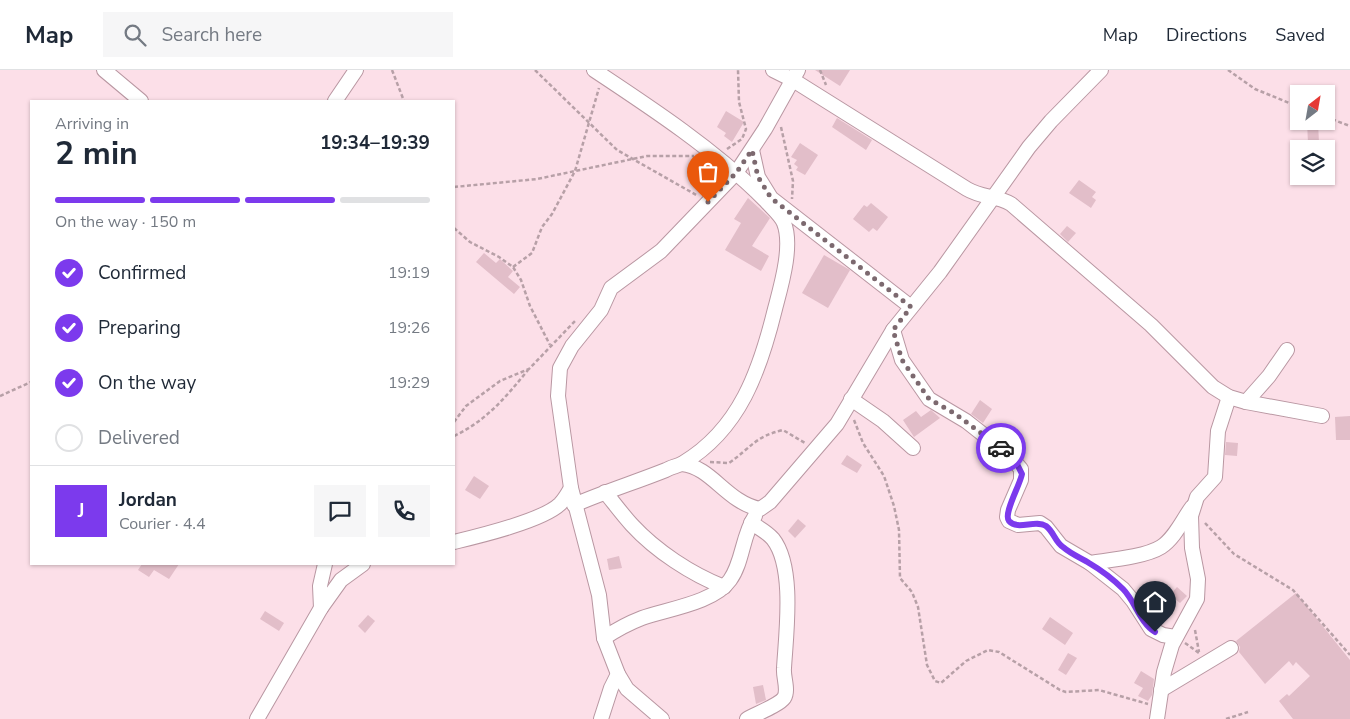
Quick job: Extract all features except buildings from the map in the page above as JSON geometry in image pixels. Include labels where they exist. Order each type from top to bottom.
[{"type":"street","points":[[104,70],[140,100]]},
{"type":"street","points":[[336,100],[356,70]]},
{"type":"street","points":[[773,70],[795,75],[956,183],[980,196],[993,196],[1011,204],[1151,324],[1201,376],[1229,397],[1322,416]]},
{"type":"street","points":[[604,638],[639,619],[706,598],[724,587],[736,569],[745,534],[760,509],[770,502],[815,452],[837,424],[893,330],[940,272],[993,196],[1051,120],[1100,70]]},
{"type":"street","points":[[574,505],[605,492],[687,464],[718,436],[735,416],[747,395],[766,343],[784,272],[787,236],[784,222],[736,173],[649,107],[599,73]]},
{"type":"street","points":[[662,719],[627,689],[618,674],[604,638],[599,595],[574,505],[558,396],[558,379],[563,359],[601,310],[611,288],[616,282],[648,262],[736,173],[752,150],[795,75]]},
{"type":"street","points":[[752,150],[758,177],[771,198],[911,307]]},
{"type":"street","points":[[893,330],[902,360],[929,399],[966,421],[1008,454],[1021,469],[1021,480],[1008,510],[1007,517],[1009,521],[1018,525],[1040,523],[1052,532],[1061,546],[1090,563],[1123,589],[1133,601],[1150,629],[1162,635],[1176,637]]},
{"type":"street","points":[[1246,402],[1261,387],[1287,350]]},
{"type":"street","points":[[1158,712],[1168,657],[1176,637],[1194,609],[1198,591],[1190,532],[1194,505],[1197,497],[1215,477],[1218,431],[1229,397]]},
{"type":"street","points":[[853,400],[883,421],[913,448]]},
{"type":"street","points":[[687,464],[737,501],[760,509]]},
{"type":"street","points":[[455,542],[505,528],[548,512],[561,504],[571,488]]},
{"type":"street","points":[[605,492],[632,525],[650,542],[696,574],[724,587]]},
{"type":"street","points":[[1090,563],[1134,555],[1159,548],[1169,540],[1194,505]]},
{"type":"street","points":[[747,719],[782,700],[786,689],[784,668],[787,598],[784,572],[778,549],[773,539],[751,523]]},
{"type":"street","points":[[321,608],[320,586],[325,565]]},
{"type":"street","points":[[257,719],[321,608],[341,580],[362,565]]},
{"type":"street","points":[[1161,690],[1231,648]]},
{"type":"street","points":[[601,719],[610,688],[618,674]]},
{"type":"path","points":[[392,70],[404,100]]},
{"type":"path","points":[[535,70],[559,96],[617,150],[708,202]]},
{"type":"path","points":[[455,187],[537,179],[630,159],[660,155],[716,157],[742,139],[745,134],[746,124],[739,102],[738,70]]},
{"type":"path","points":[[1228,70],[1255,89],[1290,103]]},
{"type":"path","points":[[513,267],[532,253],[542,227],[552,214],[575,172],[599,73]]},
{"type":"path","points":[[777,108],[794,190],[788,213]]},
{"type":"path","points":[[1335,120],[1350,126]]},
{"type":"path","points":[[455,229],[470,242],[499,257],[513,267],[521,280],[530,306],[550,345]]},
{"type":"path","points":[[455,435],[477,424],[487,416],[550,345],[579,317]]},
{"type":"path","points":[[455,420],[460,412],[500,381],[529,369]]},
{"type":"path","points":[[0,396],[30,382]]},
{"type":"path","points":[[853,400],[857,432],[884,476],[894,506],[900,539],[900,578],[916,599],[928,666],[935,681],[941,683],[966,661],[988,650],[999,652],[1060,690],[1066,692],[1099,690],[1131,700],[1158,712]]},
{"type":"path","points":[[687,464],[703,461],[729,463],[753,442],[766,434],[783,430],[802,439],[815,452]]},
{"type":"path","points":[[1194,505],[1205,523],[1234,554],[1293,590],[1350,655]]},
{"type":"path","points":[[1176,637],[1200,654],[1194,609]]},
{"type":"path","points":[[1226,719],[1248,712]]},
{"type":"way so far","points":[[708,202],[736,173],[752,150],[754,166],[758,177],[771,198],[788,213],[877,278],[911,307],[893,330],[902,360],[921,390],[935,404],[954,413],[1001,448]]},
{"type":"route","points":[[1001,448],[1016,462],[1022,474],[1008,510],[1007,517],[1009,521],[1018,525],[1040,523],[1046,526],[1061,546],[1090,563],[1123,589],[1133,601],[1147,625],[1155,632]]}]
